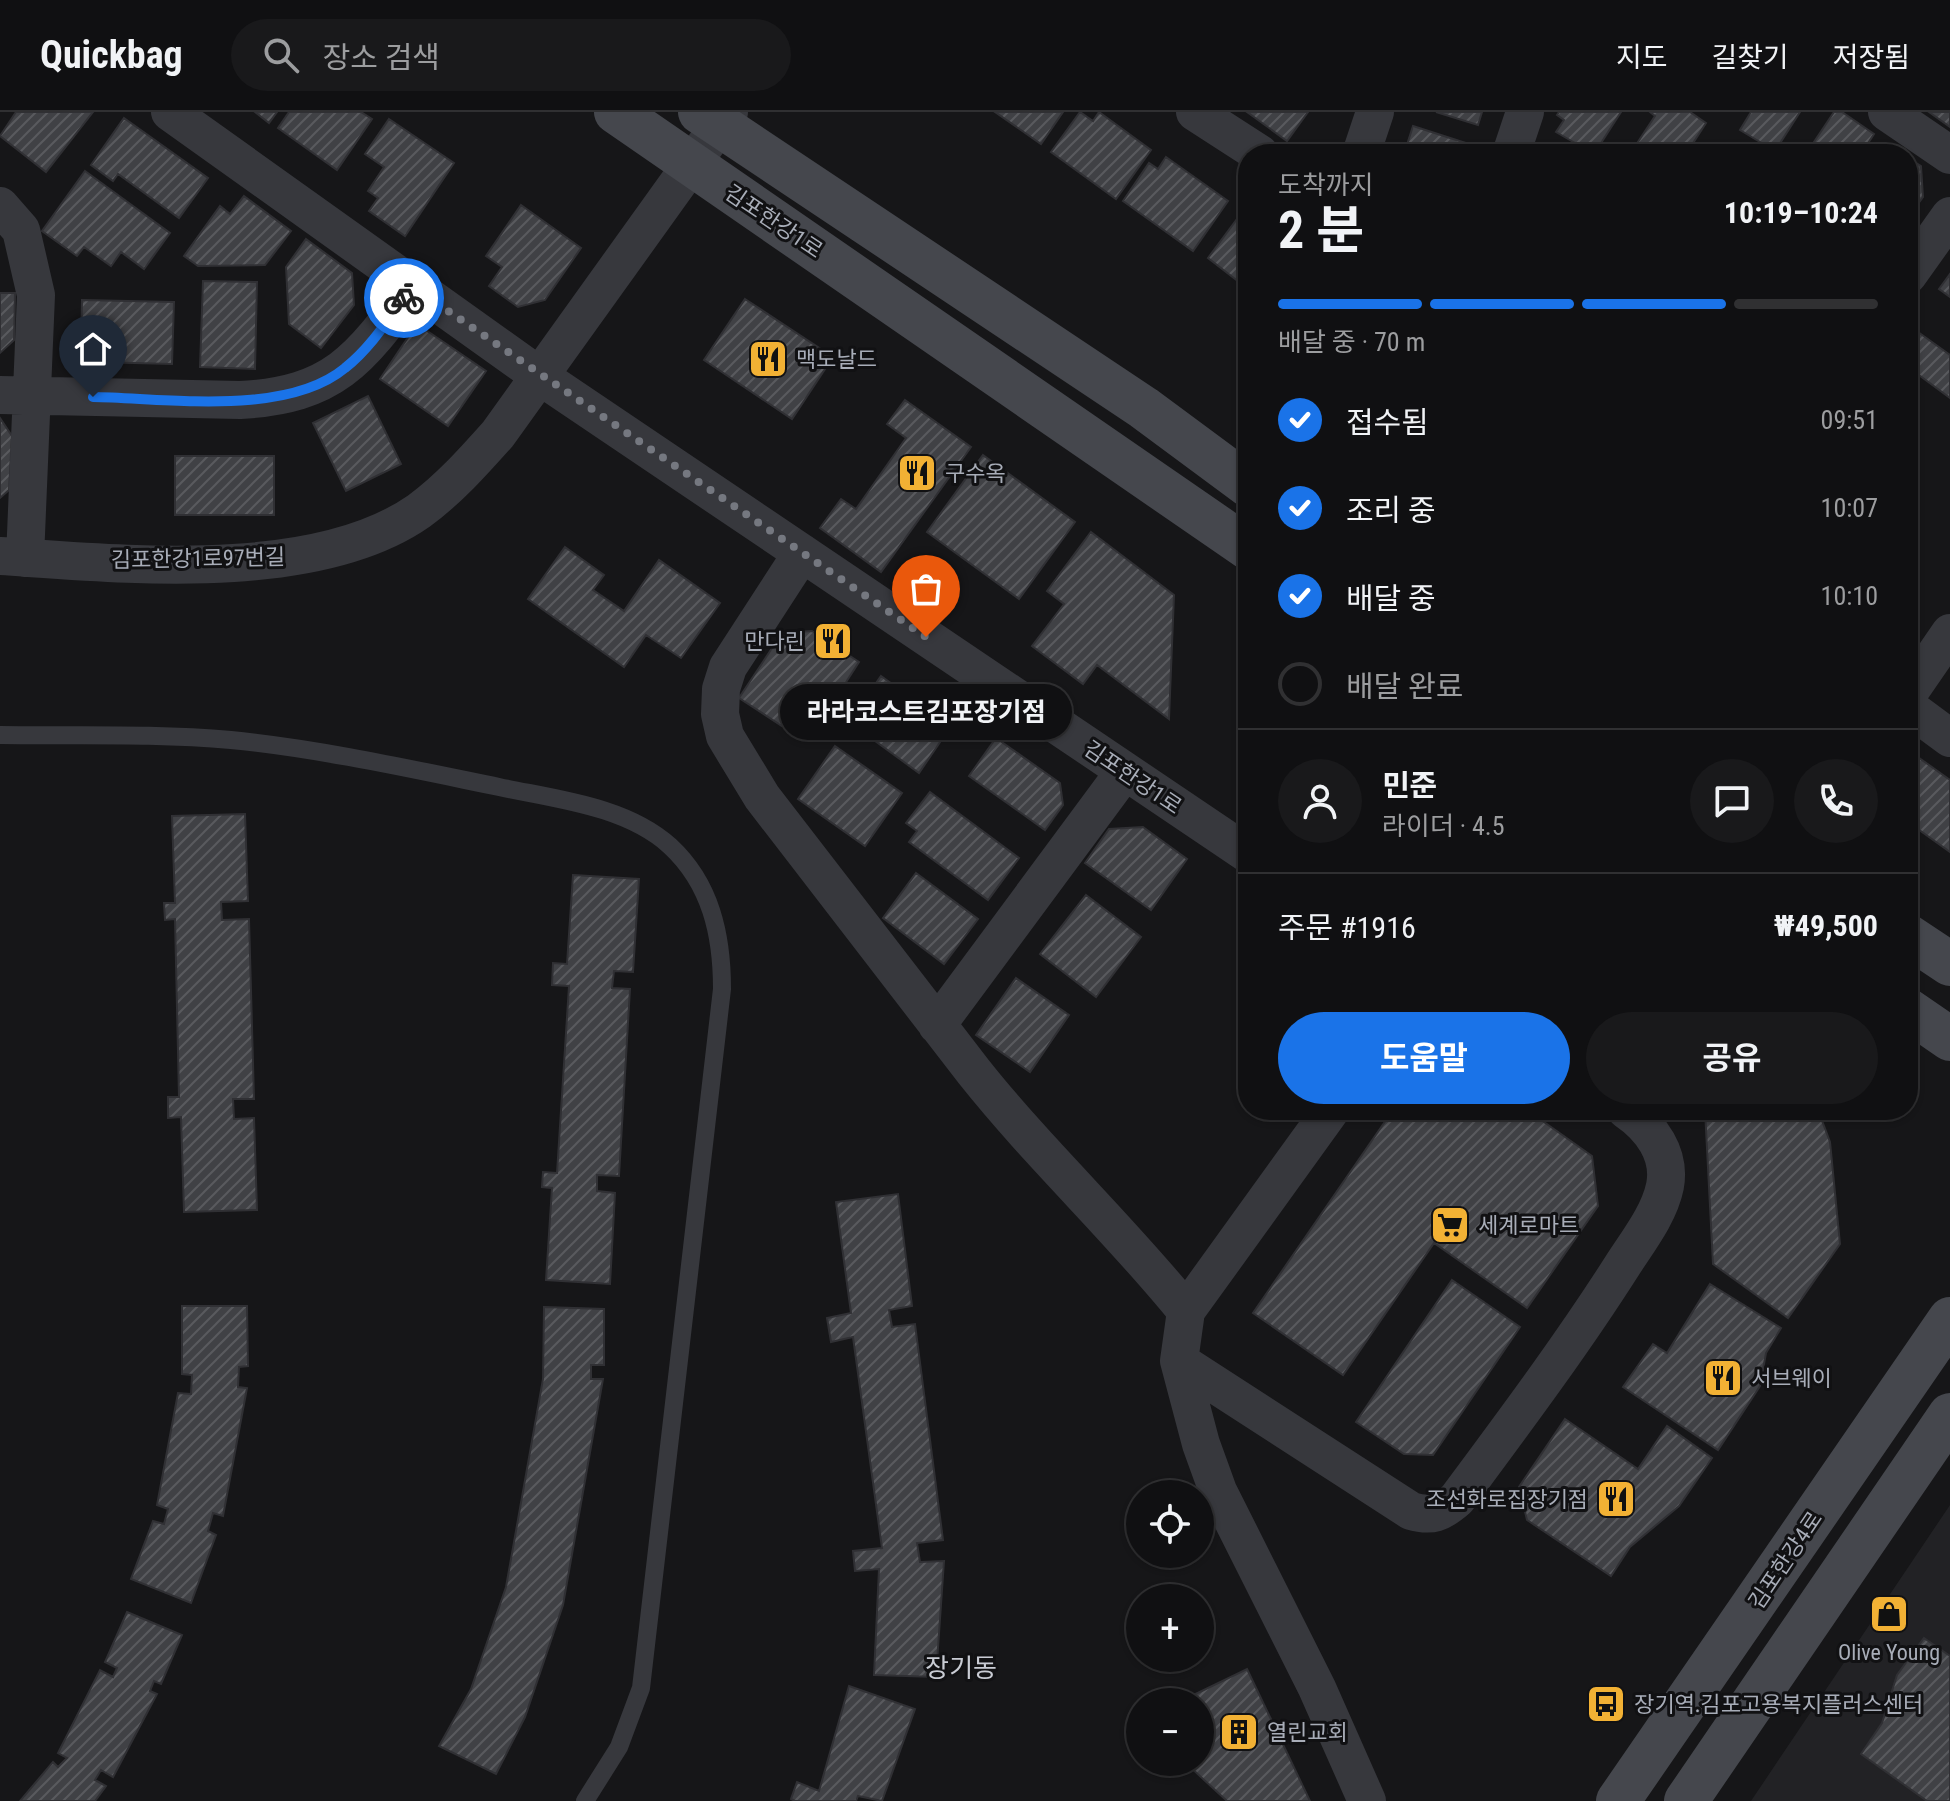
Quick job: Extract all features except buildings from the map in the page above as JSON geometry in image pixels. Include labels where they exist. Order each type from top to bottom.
[{"type":"street","points":[[170,112],[541,377]]},
{"type":"street","name":"김포한강1로","points":[[616,112],[1238,541]]},
{"type":"street","points":[[1195,112],[1245,144]]},
{"type":"street","points":[[1364,144],[1375,112]]},
{"type":"street","points":[[1516,144],[1525,112]]},
{"type":"street","points":[[1887,112],[1950,155]]},
{"type":"street","points":[[716,116],[1144,408],[1238,478]]},
{"type":"street","name":"김포한강1로97번길","points":[[0,206],[21,230],[36,295],[17,395],[13,557],[267,562],[318,553],[363,539],[417,512],[458,479],[498,434],[541,377],[691,164],[716,116]]},
{"type":"street","points":[[1918,261],[1950,216]]},
{"type":"street","points":[[17,395],[240,400],[277,398],[310,390],[344,369],[375,339],[413,287]]},
{"type":"street","name":"김포한강1로","points":[[541,377],[1238,847]]},
{"type":"street","points":[[802,553],[728,667],[721,689],[720,714],[725,736],[762,797],[1006,1112],[1148,1263],[1186,1311]]},
{"type":"street","points":[[1918,679],[1950,633]]},
{"type":"street","points":[[1918,714],[1950,738]]},
{"type":"street","points":[[937,1025],[1125,771]]},
{"type":"street","points":[[1918,943],[1950,964]]},
{"type":"street","points":[[1918,1017],[1950,1039]]},
{"type":"street","points":[[1324,1120],[1186,1311],[1179,1361],[1201,1444],[1218,1491],[1317,1688],[1367,1801]]},
{"type":"street","points":[[1179,1361],[1403,1507],[1428,1516],[1442,1512],[1457,1499],[1581,1330],[1660,1204],[1666,1165],[1660,1146],[1637,1120]]},
{"type":"street","name":"김포한강4로","points":[[1618,1801],[1950,1319]]},
{"type":"street","points":[[1686,1801],[1950,1415]]},
{"type":"lane","points":[[0,735],[199,738],[267,744],[534,794],[595,808],[645,829],[670,846],[700,882],[722,950],[722,989],[641,1688],[619,1747],[585,1801]]},
{"type":"shaded area","points":[[1950,1505],[1950,1801],[1751,1801]]},
{"type":"way so far","points":[[404,298],[413,287],[926,637]]},
{"type":"place","name":"맥도날드","points":[[768,359]]},
{"type":"place","name":"구수옥","points":[[917,473]]},
{"type":"place","name":"라라코스트김포장기점","points":[[926,637]]},
{"type":"place","name":"만다린","points":[[833,641]]},
{"type":"place","name":"세계로마트","points":[[1450,1225]]},
{"type":"place","name":"서브웨이","points":[[1723,1378]]},
{"type":"place","name":"조선화로집장기점","points":[[1616,1499]]},
{"type":"place","name":"Olive Young","points":[[1889,1614]]},
{"type":"place","name":"장기역.김포고용복지플러스센터","points":[[1606,1704]]},
{"type":"place","name":"열린교회","points":[[1239,1732]]},
{"type":"district","name":"장기동","points":[[961,1668]]},
{"type":"route","points":[[93,397],[240,400],[277,398],[310,390],[344,369],[375,339],[404,298]]}]
